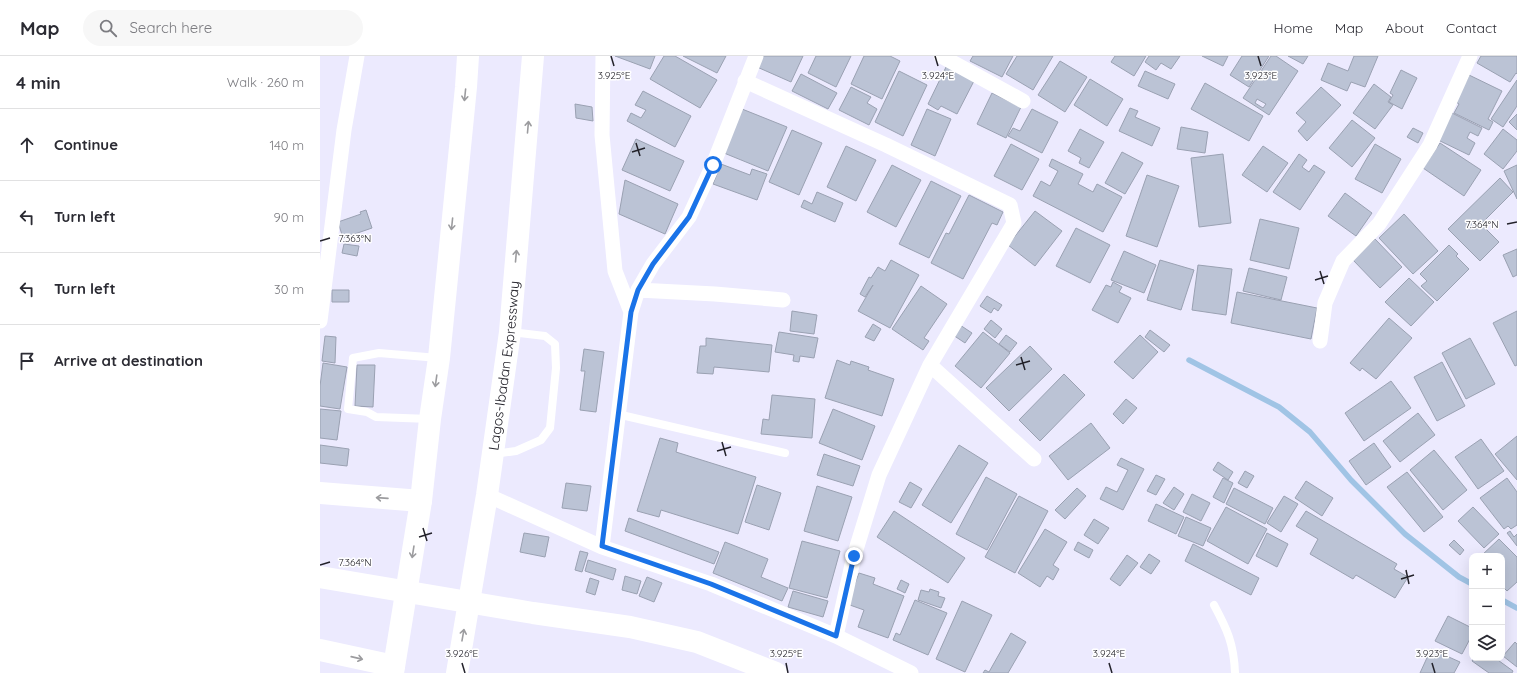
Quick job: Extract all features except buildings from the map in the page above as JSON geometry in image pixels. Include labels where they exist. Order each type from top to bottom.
[{"type":"main road","points":[[320,650],[393,670],[421,500],[430,419],[439,358],[466,94],[468,56]]},
{"type":"main road","name":"Lagos-Ibadan Expressway","points":[[462,672],[510,332],[533,56]]},
{"type":"main road","points":[[320,494],[421,500]]},
{"type":"main road","points":[[323,578],[533,613],[630,627],[697,642],[776,673]]},
{"type":"street","points":[[320,321],[321,297],[344,130],[357,56]]},
{"type":"street","points":[[604,56],[602,135],[614,264],[615,271],[631,312]]},
{"type":"street","points":[[602,546],[617,414],[631,312],[638,290],[653,264],[689,217],[713,165],[756,56]]},
{"type":"street","points":[[941,56],[957,60],[1023,101]]},
{"type":"street","points":[[1320,341],[1325,303],[1343,261],[1379,224],[1430,145],[1470,56]]},
{"type":"street","points":[[745,81],[886,145],[1010,205],[1014,223],[930,365],[879,475],[854,556],[836,636]]},
{"type":"street","points":[[638,290],[715,294],[783,300]]},
{"type":"street","points":[[930,365],[1034,459]]},
{"type":"street","points":[[487,495],[602,546],[711,584],[836,636],[911,673]]},
{"type":"lane","points":[[493,454],[516,451],[541,440],[550,428],[556,368],[556,344],[545,336],[510,332]]},
{"type":"lane","points":[[430,419],[376,417],[367,412],[348,410],[353,358],[379,353],[439,358]]},
{"type":"lane","points":[[617,414],[785,453]]},
{"type":"lane","points":[[1214,605],[1229,632],[1233,645],[1234,673]]},
{"type":"waterway","points":[[1189,360],[1279,407],[1310,432],[1351,480],[1405,534],[1459,577],[1469,582]]},
{"type":"waterway","points":[[1505,602],[1517,608]]},
{"type":"route","points":[[713,165],[689,217],[653,264],[638,290],[631,312],[617,414],[602,546],[711,584],[836,636],[854,556]]}]
